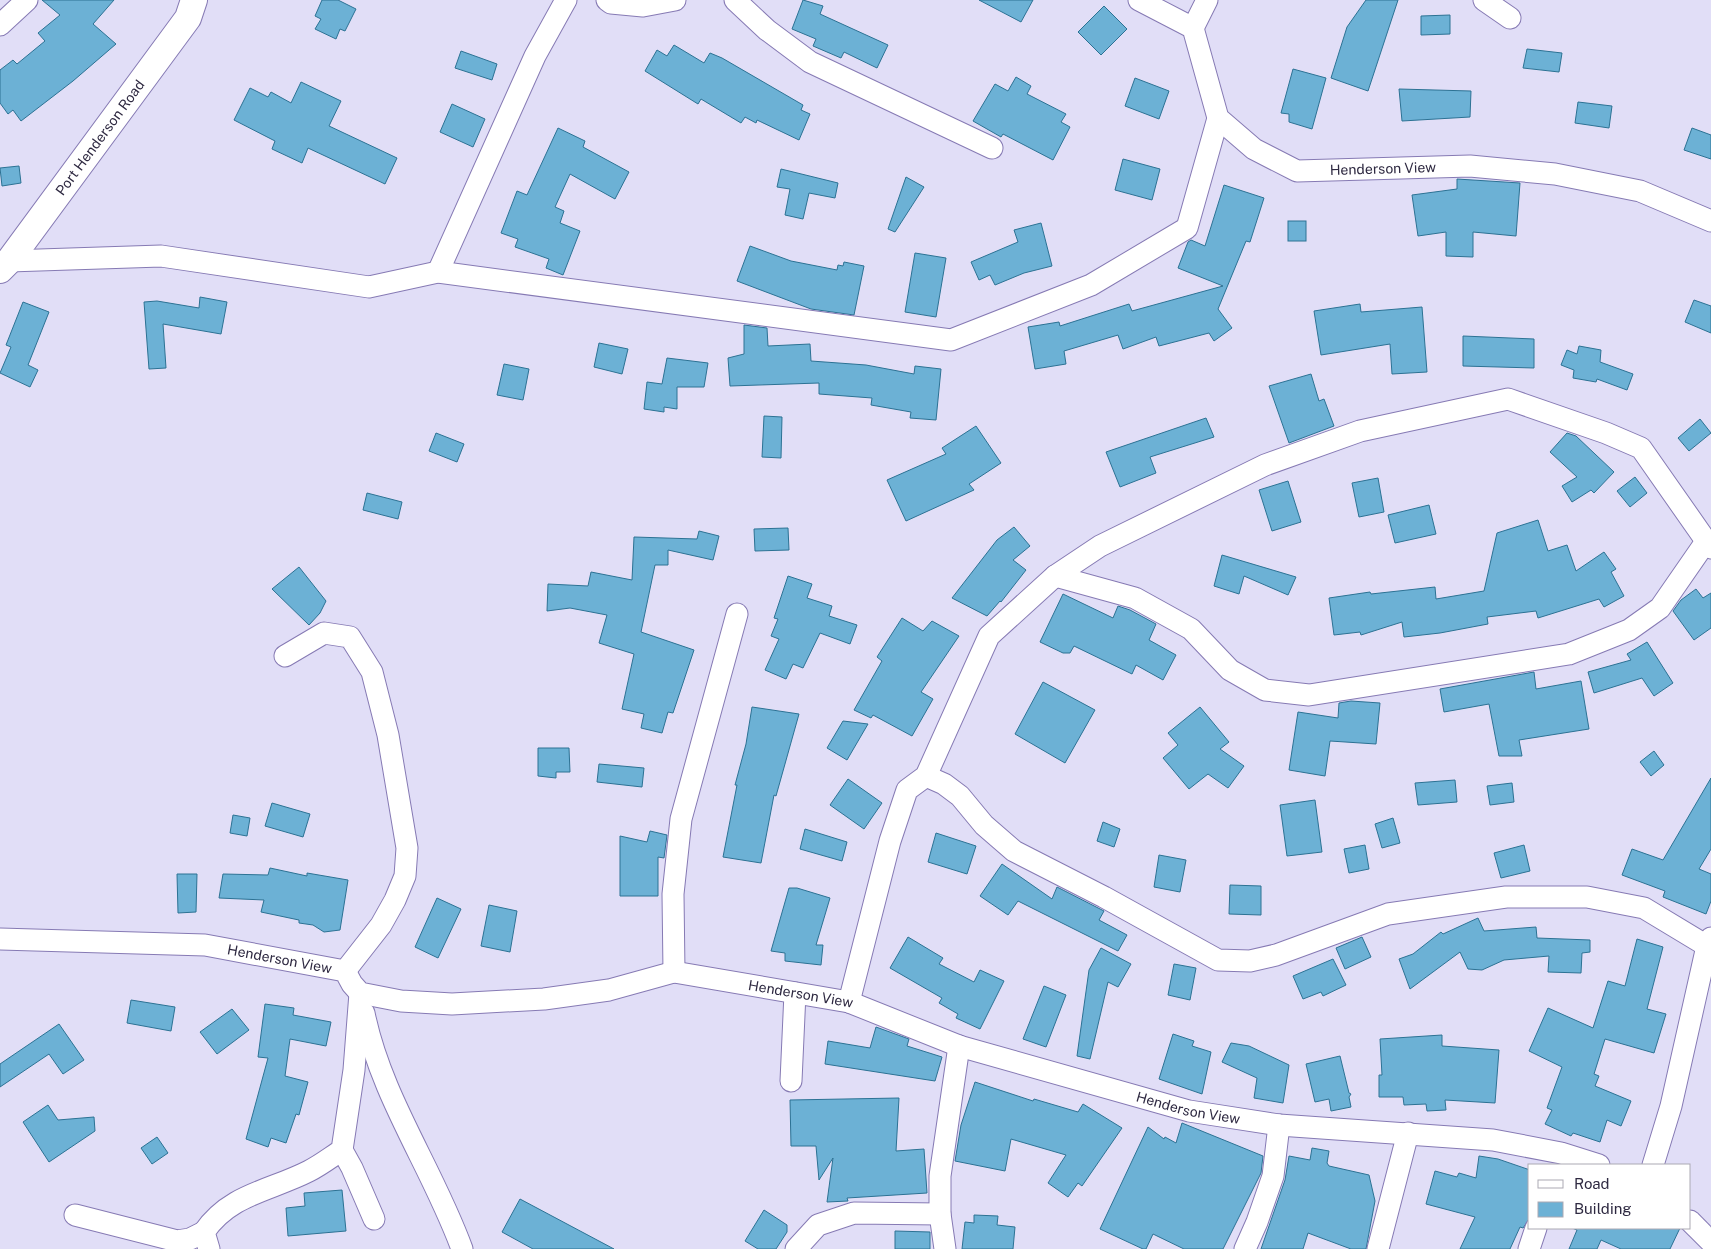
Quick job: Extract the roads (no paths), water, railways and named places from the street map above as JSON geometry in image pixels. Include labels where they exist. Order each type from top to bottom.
[{"type":"street","points":[[0,25],[27,0]]},
{"type":"street","name":"Port Henderson Road","points":[[5,266],[188,18],[194,0]]},
{"type":"street","points":[[438,272],[535,56],[566,0]]},
{"type":"street","points":[[607,0],[611,3],[643,6],[675,0]]},
{"type":"street","points":[[735,0],[767,30],[810,62],[992,148]]},
{"type":"street","points":[[1139,0],[1193,28]]},
{"type":"street","points":[[5,266],[161,256],[368,287],[438,272],[951,340],[1091,285],[1187,228],[1218,118],[1193,28],[1207,0]]},
{"type":"street","points":[[1484,0],[1510,18]]},
{"type":"street","name":"Henderson View","points":[[1218,118],[1254,149],[1297,171],[1470,166],[1555,174],[1640,191],[1711,221]]},
{"type":"street","points":[[849,1002],[890,841],[907,790],[926,776],[989,636],[1055,576],[1100,546],[1265,465],[1360,431],[1508,399],[1606,433],[1641,448],[1708,546],[1660,608],[1629,630],[1569,654],[1309,695],[1265,690],[1230,670],[1192,629],[1135,598],[1055,576]]},
{"type":"street","points":[[674,972],[673,894],[681,819],[738,614]]},
{"type":"street","points":[[285,656],[324,634],[350,637],[372,672],[388,735],[407,848],[405,876],[395,900],[381,925],[345,971]]},
{"type":"street","points":[[926,776],[944,784],[960,796],[984,825],[1014,851],[1104,897],[1218,960],[1250,961],[1276,955],[1388,914],[1506,897],[1587,897],[1644,908],[1709,942],[1671,1106],[1653,1164]]},
{"type":"street","name":"Henderson View","points":[[0,939],[205,945],[345,971],[352,984],[360,993],[401,1001],[452,1004],[544,999],[609,990],[674,972],[849,1002],[959,1046],[1189,1111],[1279,1125],[1408,1132],[1494,1140],[1559,1159],[1592,1164]]},
{"type":"street","points":[[360,993],[354,1070],[342,1150],[374,1219]]},
{"type":"street","points":[[360,993],[367,1028],[391,1098],[433,1178],[462,1249]]},
{"type":"street","points":[[791,1081],[795,993]]},
{"type":"street","points":[[945,1249],[940,1214],[940,1176],[959,1046]]},
{"type":"street","points":[[1245,1249],[1257,1222],[1273,1176],[1279,1125]]},
{"type":"street","points":[[1378,1249],[1408,1132]]},
{"type":"street","points":[[76,1215],[177,1241],[190,1239],[206,1240],[214,1216],[230,1205],[309,1171],[342,1150]]},
{"type":"street","points":[[796,1249],[818,1225],[854,1213],[940,1214]]},
{"type":"street","points":[[1691,1222],[1707,1243]]},
{"type":"street","points":[[1529,1249],[1536,1229]]}]
